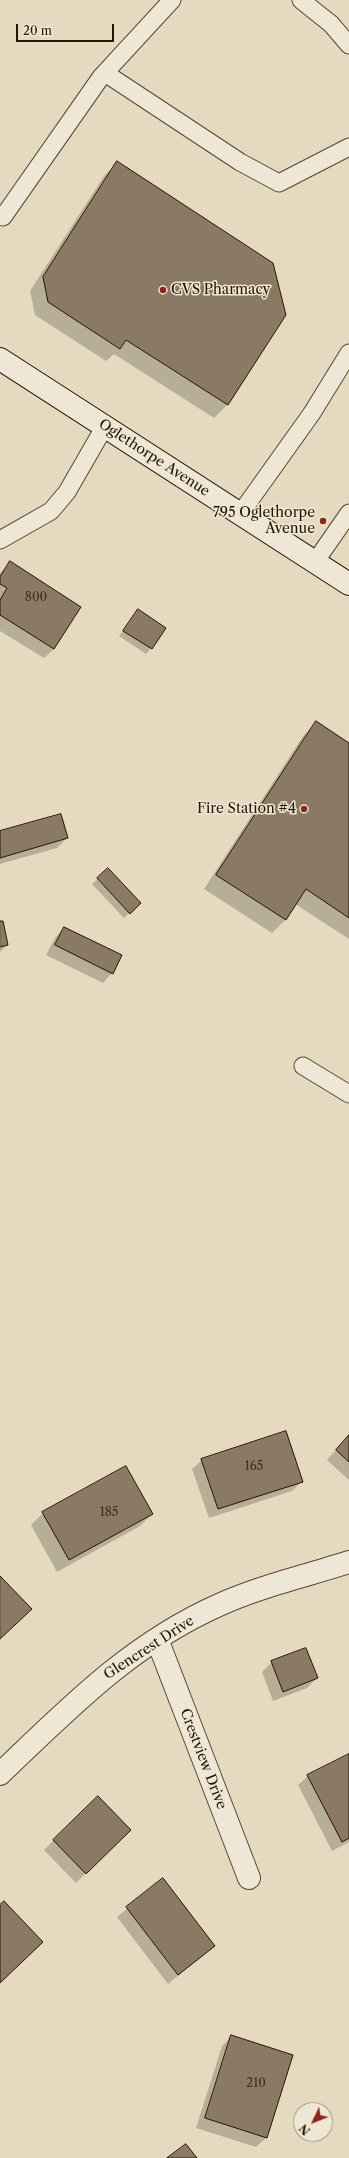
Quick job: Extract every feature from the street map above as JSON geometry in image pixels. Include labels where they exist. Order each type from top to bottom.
[{"type":"street","name":"Oglethorpe Avenue","points":[[0,358],[349,584]]},
{"type":"street","name":"Glencrest Drive","points":[[0,1774],[92,1687],[131,1656],[157,1639],[220,1605],[258,1590],[349,1562]]},
{"type":"street","name":"Crestview Drive","points":[[157,1639],[249,1878]]},
{"type":"lane","points":[[3,217],[105,73],[172,0]]},
{"type":"lane","points":[[301,0],[331,24],[349,46]]},
{"type":"lane","points":[[105,73],[240,162],[279,183],[349,147]]},
{"type":"lane","points":[[240,514],[312,413],[349,353]]},
{"type":"lane","points":[[0,540],[52,511],[67,492],[105,426]]},
{"type":"lane","points":[[315,562],[349,513]]},
{"type":"lane","points":[[303,1066],[349,1094]]},
{"type":"building","name":"CVS Pharmacy","points":[[117,161],[273,263],[286,315],[228,405],[126,340],[120,349],[48,302],[43,277]]},
{"type":"building","points":[[10,561],[81,607],[54,649],[0,615],[0,600],[7,588],[0,584],[0,577]]},
{"type":"building","points":[[138,609],[166,628],[152,649],[123,631]]},
{"type":"building","name":"Fire Station #4","points":[[316,721],[349,743],[349,918],[306,889],[286,920],[216,875]]},
{"type":"building","points":[[61,814],[68,838],[0,858],[0,831]]},
{"type":"building","points":[[108,868],[141,903],[130,914],[97,878]]},
{"type":"building","points":[[0,921],[3,921],[8,945],[0,947]]},
{"type":"building","points":[[64,927],[122,955],[113,974],[55,945]]},
{"type":"building","points":[[286,1431],[303,1482],[218,1509],[201,1459]]},
{"type":"building","points":[[349,1435],[349,1462],[336,1450]]},
{"type":"building","points":[[126,1466],[153,1514],[69,1560],[42,1512]]},
{"type":"building","points":[[0,1576],[32,1609],[0,1639]]},
{"type":"building","points":[[306,1648],[318,1678],[283,1692],[271,1661]]},
{"type":"building","points":[[349,1754],[349,1838],[342,1842],[307,1775]]},
{"type":"building","points":[[98,1796],[131,1830],[86,1874],[53,1840]]},
{"type":"building","points":[[163,1878],[215,1946],[178,1975],[126,1907]]},
{"type":"building","points":[[4,1901],[43,1942],[0,1983],[0,1905]]},
{"type":"building","points":[[231,2035],[293,2055],[267,2138],[205,2118]]},
{"type":"building","points":[[186,2144],[197,2158],[167,2158]]},
{"type":"place","name":"CVS Pharmacy","points":[[163,290]]},
{"type":"place","name":"795 Oglethorpe Avenue","points":[[323,521]]},
{"type":"place","name":"Fire Station #4","points":[[304,809]]}]
